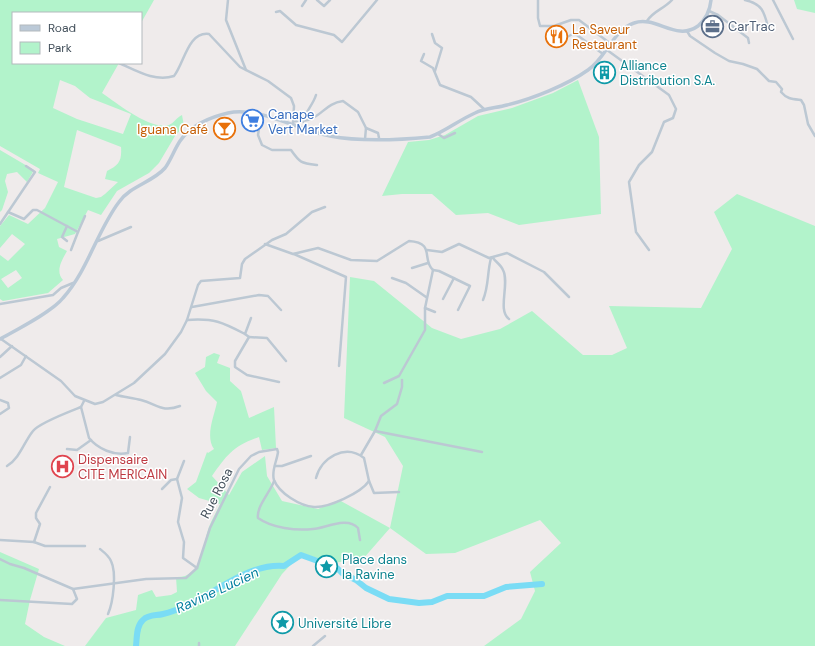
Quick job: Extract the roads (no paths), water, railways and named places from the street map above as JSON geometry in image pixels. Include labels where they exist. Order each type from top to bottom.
[{"type":"street","points":[[228,0],[226,20],[246,70]]},
{"type":"street","points":[[302,6],[306,0]]},
{"type":"street","points":[[317,0],[324,6],[330,0]]},
{"type":"street","points":[[276,12],[280,11],[296,25],[334,36],[342,42],[377,0]]},
{"type":"street","points":[[538,0],[538,18],[540,26],[554,26],[571,20],[579,20],[611,45]]},
{"type":"street","points":[[647,21],[651,14],[659,11],[672,0]]},
{"type":"street","points":[[324,207],[312,212],[286,234],[265,244],[243,262],[240,278],[201,281],[198,285],[188,320],[165,354],[134,383],[103,402],[95,404],[84,401],[75,396],[61,381],[0,339],[56,305],[63,299],[120,199],[161,172],[181,140],[190,129],[198,124],[228,113],[260,114],[331,136],[365,139],[416,138],[438,134],[474,113],[507,105],[549,90],[590,69],[624,29],[631,24],[647,21],[670,30],[693,29],[700,24],[709,11],[711,0]]},
{"type":"street","points":[[745,0],[758,4],[764,10],[768,27]]},
{"type":"street","points":[[773,0],[793,39]]},
{"type":"street","points":[[709,11],[718,15],[748,38],[749,43]]},
{"type":"street","points":[[686,30],[691,37],[729,61],[758,69],[769,81],[776,82],[782,89],[781,92],[784,95],[790,99],[800,100],[804,104],[808,124],[815,136]]},
{"type":"street","points":[[121,64],[153,77],[162,79],[174,76],[192,42],[204,33],[212,36],[240,67],[268,81],[291,98],[294,106],[293,123]]},
{"type":"street","points":[[432,34],[433,40],[442,48],[435,72]]},
{"type":"street","points":[[563,39],[574,34],[577,35],[603,55]]},
{"type":"street","points":[[607,50],[669,95],[676,109],[673,118],[664,122],[652,152],[639,165],[629,182],[636,232],[649,250]]},
{"type":"street","points":[[424,54],[421,61],[430,66],[435,72],[440,85],[471,97],[484,110]]},
{"type":"street","points":[[303,122],[304,116],[314,102],[316,94]]},
{"type":"street","points":[[293,123],[303,122],[316,117],[336,102],[343,101],[358,112],[366,128],[365,139]]},
{"type":"street","points":[[260,114],[258,135],[262,145],[272,150],[291,150],[294,157],[300,162],[317,165]]},
{"type":"street","points":[[366,128],[378,134],[379,138]]},
{"type":"street","points":[[438,134],[444,138],[456,133]]},
{"type":"street","points":[[0,224],[35,172],[26,166]]},
{"type":"street","points":[[8,212],[24,219],[33,210],[37,210],[78,232]]},
{"type":"street","points":[[71,250],[85,216]]},
{"type":"street","points":[[67,226],[62,237],[67,241]]},
{"type":"street","points":[[97,241],[131,227]]},
{"type":"street","points":[[293,254],[318,248],[351,260],[377,261],[411,241],[425,247],[427,250],[442,252],[461,244],[492,258],[502,268],[504,273],[505,296],[503,308],[505,316],[509,319]]},
{"type":"street","points":[[265,244],[293,254],[346,277],[339,366]]},
{"type":"street","points":[[384,383],[399,376],[426,330],[426,297],[433,270],[428,263],[427,250]]},
{"type":"street","points":[[492,258],[506,253],[544,272],[569,297]]},
{"type":"street","points":[[483,300],[488,287],[489,268],[492,258]]},
{"type":"street","points":[[412,268],[428,263]]},
{"type":"street","points":[[433,270],[439,271],[454,278],[471,288],[458,310]]},
{"type":"street","points":[[392,278],[407,284],[426,297]]},
{"type":"street","points":[[443,299],[454,278]]},
{"type":"street","points":[[0,304],[53,295],[61,288],[73,283]]},
{"type":"street","points":[[192,307],[259,295],[268,296],[281,310]]},
{"type":"street","points":[[0,300],[6,304]]},
{"type":"street","points":[[425,308],[435,312]]},
{"type":"street","points":[[245,334],[251,318]]},
{"type":"street","points":[[188,320],[207,319],[222,322],[249,337],[267,338],[286,361]]},
{"type":"street","points":[[249,337],[235,362],[235,367],[247,375],[279,382]]},
{"type":"street","points":[[0,357],[12,346]]},
{"type":"street","points":[[0,378],[21,365],[26,356]]},
{"type":"street","points":[[361,455],[375,431],[381,416],[397,404],[402,387],[402,380]]},
{"type":"street","points":[[115,395],[143,400],[162,409],[173,409],[180,406]]},
{"type":"street","points":[[0,400],[8,403],[9,408],[0,414]]},
{"type":"street","points":[[7,466],[17,457],[22,445],[35,429],[81,407],[84,401]]},
{"type":"street","points":[[81,407],[91,440],[112,454],[119,455],[128,453],[130,436]]},
{"type":"street","points":[[375,431],[482,452]]},
{"type":"street","points":[[67,449],[77,450],[91,440]]},
{"type":"street","name":"Rue Rosa","points":[[197,568],[210,528],[234,477],[244,462],[259,452],[275,448],[278,452],[274,480],[271,491],[259,510],[258,518],[275,526],[310,530],[350,523],[358,528],[360,540]]},
{"type":"street","points":[[316,478],[320,467],[338,453],[347,451],[361,455],[366,461],[369,482],[376,494],[399,492]]},
{"type":"street","points":[[275,466],[282,466],[311,456]]},
{"type":"street","points":[[0,559],[73,589],[113,582],[153,578],[181,579],[191,574],[197,568],[183,558],[184,542],[178,522],[182,498],[177,479],[184,461]]},
{"type":"street","points":[[162,489],[171,480],[177,479]]},
{"type":"street","points":[[274,480],[286,495],[313,507],[323,506],[358,492],[369,482]]},
{"type":"street","points":[[34,542],[40,524],[36,518],[36,513],[50,487]]},
{"type":"street","points":[[0,540],[34,542],[45,546],[85,546]]},
{"type":"street","points":[[100,549],[112,562],[112,597],[108,614]]},
{"type":"street","points":[[0,600],[72,604],[77,599],[73,589]]},
{"type":"street","points":[[313,646],[325,636]]},
{"type":"waterway","name":"Ravine Lucien","points":[[136,646],[139,625],[145,618],[160,615],[183,607],[246,574],[271,566],[284,566],[301,555],[337,568],[342,573],[356,580],[366,588],[389,599],[419,603],[432,602],[447,596],[484,596],[506,587],[542,584]]},
{"type":"place","name":"CarTrac","points":[[713,26]]},
{"type":"place","name":"La Saveur Restaurant","points":[[556,36]]},
{"type":"place","name":"Alliance Distribution S.A.","points":[[604,72]]},
{"type":"place","name":"Canape Vert Market","points":[[252,121]]},
{"type":"place","name":"Iguana Café","points":[[224,129]]},
{"type":"place","name":"Dispensaire CITE MERICAIN","points":[[62,466]]},
{"type":"place","name":"Place dans la Ravine","points":[[327,566]]},
{"type":"place","name":"Université Libre","points":[[283,623]]}]
